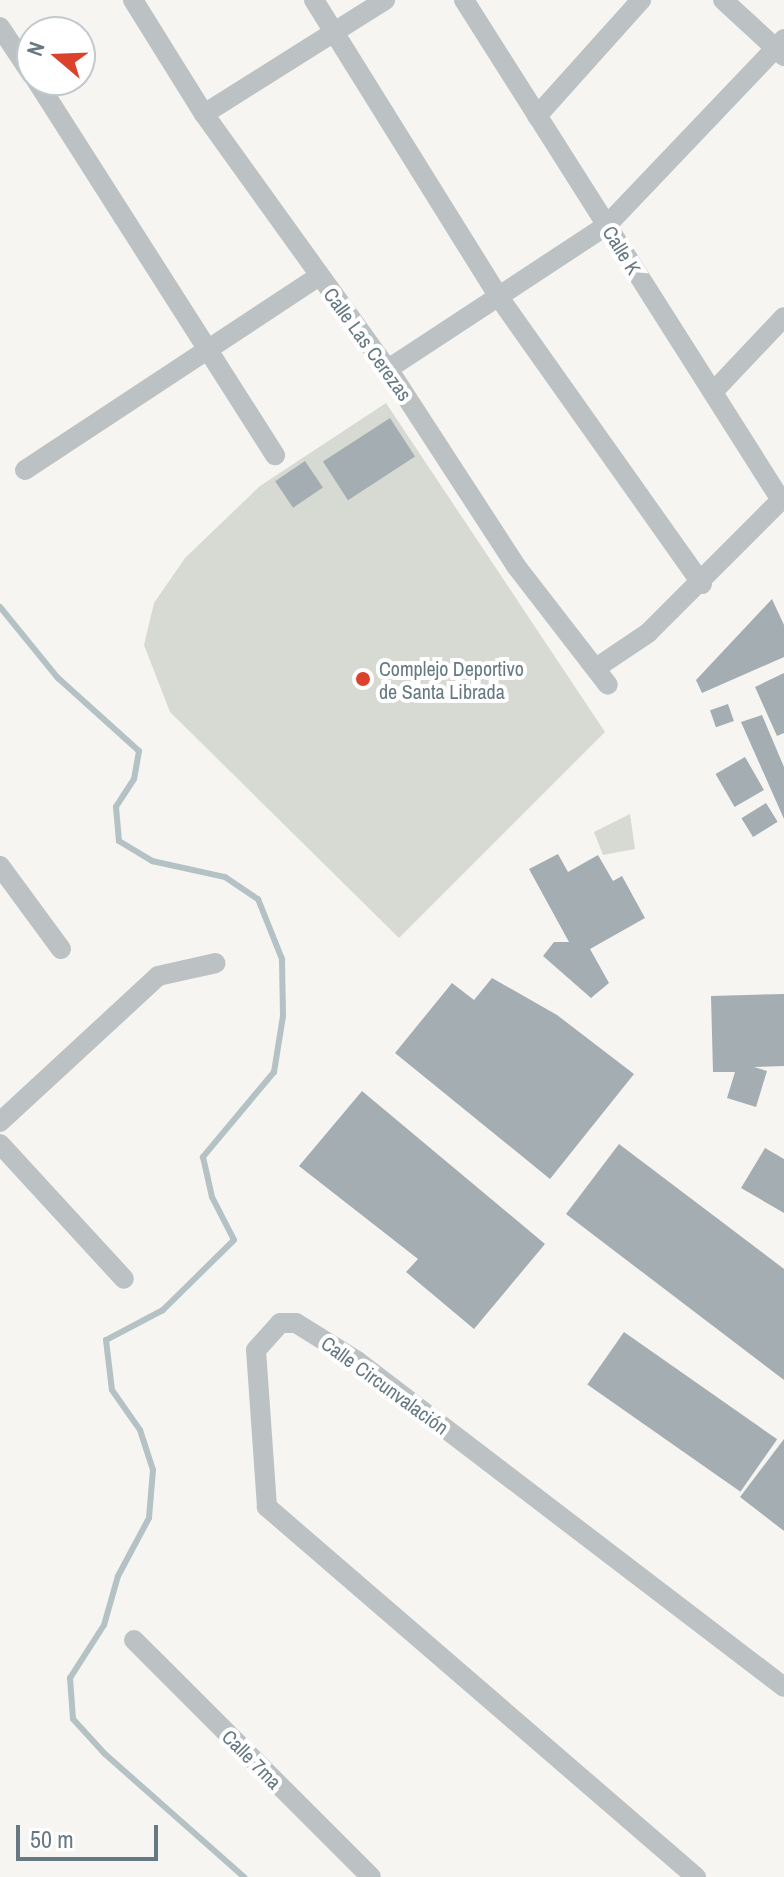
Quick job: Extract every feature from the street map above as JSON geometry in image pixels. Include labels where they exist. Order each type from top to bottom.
[{"type":"street","name":"Calle Las Cerezas","points":[[133,0],[204,114],[388,369],[516,566],[608,685]]},
{"type":"street","points":[[314,0],[498,296],[702,584]]},
{"type":"street","points":[[204,114],[385,0]]},
{"type":"street","name":"Calle K","points":[[464,0],[782,498]]},
{"type":"street","points":[[537,116],[619,9],[641,0]]},
{"type":"street","points":[[388,369],[607,225],[781,48],[723,0]]},
{"type":"street","points":[[0,27],[16,51]]},
{"type":"street","points":[[46,96],[275,455]]},
{"type":"street","points":[[25,470],[319,276]]},
{"type":"street","points":[[713,392],[784,317]]},
{"type":"street","points":[[596,668],[648,633],[702,584],[782,498]]},
{"type":"street","points":[[0,866],[61,949]]},
{"type":"street","points":[[0,1122],[158,976],[216,963]]},
{"type":"street","points":[[0,1144],[124,1279]]},
{"type":"street","name":"Calle Circunvalación","points":[[696,1877],[267,1507],[256,1350],[280,1323],[296,1323],[357,1361],[784,1687]]},
{"type":"street","name":"Calle 7ma","points":[[134,1640],[371,1877]]},
{"type":"shaded area","name":"Complejo Deportivo de Santa Librada","points":[[386,403],[605,732],[399,938],[170,712],[144,645],[154,603],[185,558],[260,486]]},
{"type":"shaded area","points":[[630,814],[635,849],[603,855],[594,832]]},
{"type":"building","points":[[390,418],[415,457],[348,500],[323,462]]},
{"type":"building","points":[[305,461],[323,488],[293,508],[275,481]]},
{"type":"building","points":[[772,599],[784,625],[784,657],[702,693],[696,680]]},
{"type":"building","points":[[784,673],[784,733],[777,736],[755,687]]},
{"type":"building","points":[[728,704],[734,721],[716,727],[710,710]]},
{"type":"building","points":[[762,715],[784,767],[784,819],[741,722]]},
{"type":"building","points":[[745,757],[764,790],[735,807],[716,774]]},
{"type":"building","points":[[766,803],[778,822],[753,837],[741,818]]},
{"type":"building","points":[[558,854],[568,872],[598,855],[613,881],[622,876],[645,918],[590,949],[609,983],[591,998],[543,956],[554,942],[569,942],[529,869]]},
{"type":"building","points":[[492,978],[557,1015],[634,1074],[550,1179],[395,1053],[452,983],[474,1000]]},
{"type":"building","points":[[784,994],[784,1066],[754,1067],[767,1071],[756,1107],[727,1098],[735,1072],[713,1072],[711,996]]},
{"type":"building","points":[[362,1091],[545,1244],[474,1329],[406,1272],[418,1259],[299,1166]]},
{"type":"building","points":[[619,1144],[784,1269],[784,1380],[566,1214]]},
{"type":"building","points":[[765,1148],[784,1159],[784,1213],[741,1188]]},
{"type":"building","points":[[624,1332],[777,1439],[740,1492],[587,1384]]},
{"type":"building","points":[[784,1439],[784,1531],[740,1497]]},
{"type":"waterway","points":[[0,607],[58,678],[139,751],[134,779],[116,807],[119,841],[152,861],[225,877],[258,899],[282,959],[283,1016],[274,1072],[203,1157],[212,1197],[234,1240],[163,1310],[106,1340],[112,1390],[140,1430],[153,1470],[149,1518],[118,1576],[104,1625],[70,1678],[73,1719],[105,1754],[244,1877]]},
{"type":"place","name":"Complejo Deportivo de Santa Librada","points":[[363,679]]}]
